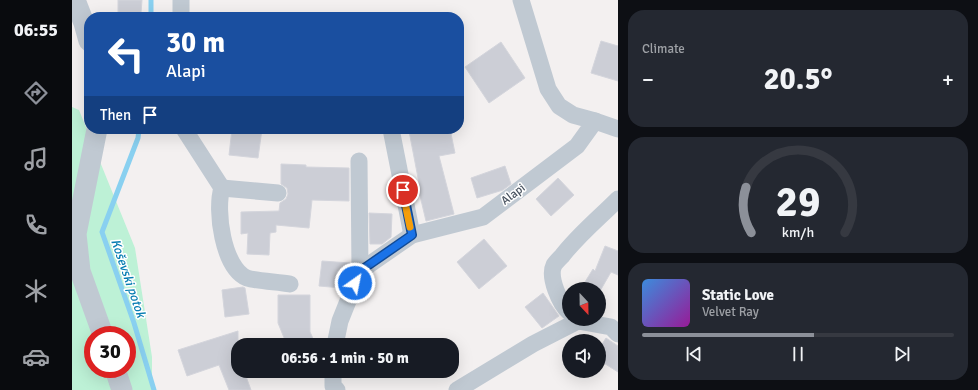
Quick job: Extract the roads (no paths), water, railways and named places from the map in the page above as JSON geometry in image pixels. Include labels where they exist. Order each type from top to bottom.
[{"type":"street","points":[[75,0],[84,23]]},
{"type":"street","points":[[180,0],[181,12]]},
{"type":"street","points":[[521,0],[548,89],[559,106],[573,114],[618,128]]},
{"type":"street","name":"Alapi","points":[[360,271],[412,235],[483,217],[577,146],[594,121]]},
{"type":"street","points":[[96,134],[76,234],[80,271],[100,326]]},
{"type":"street","points":[[187,134],[222,188]]},
{"type":"street","points":[[392,134],[412,235]]},
{"type":"street","points":[[336,338],[340,321],[360,271],[359,161]]},
{"type":"street","points":[[222,188],[278,193]]},
{"type":"street","points":[[222,188],[219,197],[223,240],[231,263],[238,273],[248,278],[290,284]]},
{"type":"street","points":[[562,303],[552,282],[554,265],[569,246],[618,199]]},
{"type":"street","points":[[457,390],[562,325]]},
{"type":"street","points":[[606,326],[611,327],[618,334]]},
{"type":"street","points":[[118,378],[122,390]]},
{"type":"street","points":[[333,378],[333,386],[337,390]]},
{"type":"waterway","name":"Koševski potok","points":[[151,0],[151,12]]},
{"type":"waterway","name":"Koševski potok","points":[[138,134],[102,232],[134,323],[154,390]]}]
